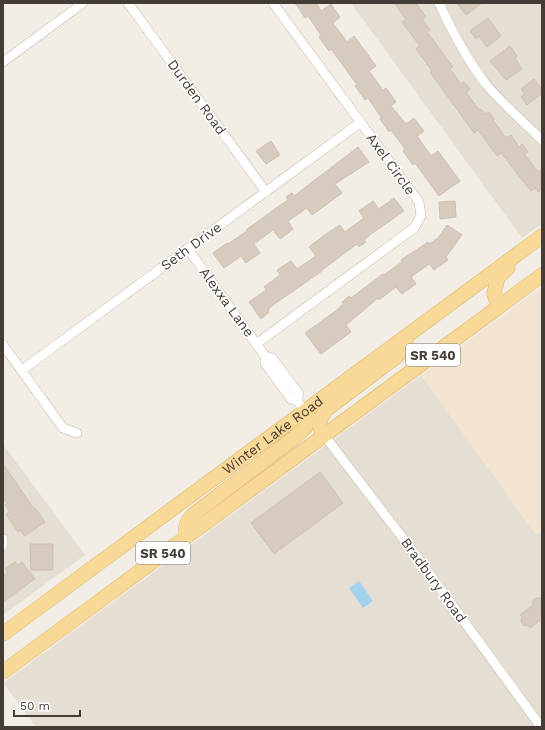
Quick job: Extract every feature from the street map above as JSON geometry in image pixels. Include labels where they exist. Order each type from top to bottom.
[{"type":"main road","points":[[499,307],[494,294],[498,278],[542,238]]},
{"type":"main road","name":"Winter Lake Road","points":[[3,634],[301,406],[410,334],[542,238]]},
{"type":"main road","name":"Winter Lake Road","points":[[3,672],[542,275]]},
{"type":"main road","points":[[324,435],[319,428],[319,425],[320,420],[327,409],[396,357],[403,350],[410,334]]},
{"type":"main road","points":[[187,536],[185,528],[188,520],[194,514],[305,428],[309,418],[301,406]]},
{"type":"street","points":[[3,62],[83,3]]},
{"type":"street","name":"Durden Road","points":[[128,3],[266,192]]},
{"type":"street","name":"Axel Circle","points":[[256,344],[414,228],[421,216],[420,202],[274,3]]},
{"type":"street","points":[[439,3],[452,32],[471,64],[486,84],[542,140]]},
{"type":"street","name":"Seth Drive","points":[[22,370],[361,122]]},
{"type":"street","name":"Alexxa Lane","points":[[188,249],[265,356],[272,358],[299,394],[301,406]]},
{"type":"street","points":[[3,345],[63,428],[77,433]]},
{"type":"street","name":"Bradbury Road","points":[[324,435],[418,558],[541,727]]},
{"type":"street","points":[[3,539],[3,545]]},
{"type":"shaded area","points":[[351,3],[542,3],[542,224],[522,238]]},
{"type":"shaded area","points":[[542,287],[542,530],[536,535],[421,375]]},
{"type":"shaded area","points":[[421,375],[536,534],[542,531],[542,720],[422,555],[333,440]]},
{"type":"shaded area","points":[[3,444],[85,555],[3,615]]},
{"type":"shaded area","points":[[326,445],[414,560],[536,727],[36,727],[3,683]]},
{"type":"water","points":[[359,581],[373,601],[363,608],[349,588]]},
{"type":"building","points":[[295,3],[316,3],[321,11],[331,4],[340,17],[333,23],[347,42],[354,36],[376,66],[369,71],[383,90],[386,88],[396,102],[391,106],[406,124],[414,118],[424,131],[417,136],[431,156],[438,151],[460,181],[439,196],[415,163],[413,165],[403,151],[405,149],[391,130],[389,132],[368,98],[365,100],[355,86],[357,85],[331,49],[329,51],[319,37],[321,35],[308,16],[305,18]]},
{"type":"building","points":[[394,3],[416,3],[426,17],[422,19],[430,30],[427,32],[453,67],[450,69],[461,84],[464,82],[470,89],[466,92],[479,110],[481,109],[485,114],[489,112],[506,138],[511,135],[519,147],[522,144],[528,152],[524,154],[538,172],[542,169],[542,189],[538,192],[535,188],[531,191],[501,153],[497,156],[478,130],[474,133],[430,72],[432,71],[416,49],[420,46],[402,22],[406,19]]},
{"type":"building","points":[[457,3],[482,3],[466,15]]},
{"type":"building","points":[[488,18],[501,36],[487,47],[479,36],[476,39],[470,31]]},
{"type":"building","points":[[510,46],[517,56],[515,58],[522,69],[506,80],[490,61]]},
{"type":"building","points":[[534,79],[542,89],[542,93],[527,105],[521,97],[525,94],[521,89]]},
{"type":"building","points":[[271,141],[280,155],[266,164],[256,151]]},
{"type":"building","points":[[358,147],[369,162],[335,184],[342,193],[312,215],[307,208],[288,221],[293,229],[280,239],[273,230],[254,244],[260,253],[246,263],[241,256],[224,268],[213,253],[247,231],[246,230],[288,200],[286,197],[292,193],[294,196]]},
{"type":"building","points":[[394,198],[404,211],[371,234],[364,240],[366,242],[359,247],[357,244],[322,271],[273,305],[268,310],[269,312],[261,319],[249,302],[266,290],[264,287],[280,275],[277,270],[291,261],[297,269],[316,256],[309,247],[326,234],[340,225],[345,232],[364,218],[359,211],[373,201],[379,209]]},
{"type":"building","points":[[455,201],[456,217],[440,219],[439,202]]},
{"type":"building","points":[[447,225],[462,235],[446,257],[448,260],[434,270],[429,264],[411,277],[416,284],[402,294],[396,287],[379,300],[378,298],[346,325],[351,332],[321,354],[305,333],[337,310],[343,304],[342,302],[349,296],[351,298],[402,262],[401,260],[428,242],[429,244],[438,238]]},
{"type":"building","points":[[3,464],[34,509],[35,508],[45,522],[25,536],[20,530],[18,532],[6,514],[10,511],[5,505],[7,503],[3,497]]},
{"type":"building","points":[[320,472],[343,503],[274,554],[251,523]]},
{"type":"building","points":[[30,544],[53,544],[53,570],[31,570]]},
{"type":"building","points":[[15,562],[18,565],[22,562],[35,579],[3,602],[3,576],[8,572],[5,569]]},
{"type":"building","points":[[536,598],[542,598],[542,619],[530,628],[528,625],[524,626],[520,615],[533,605],[533,600]]}]
